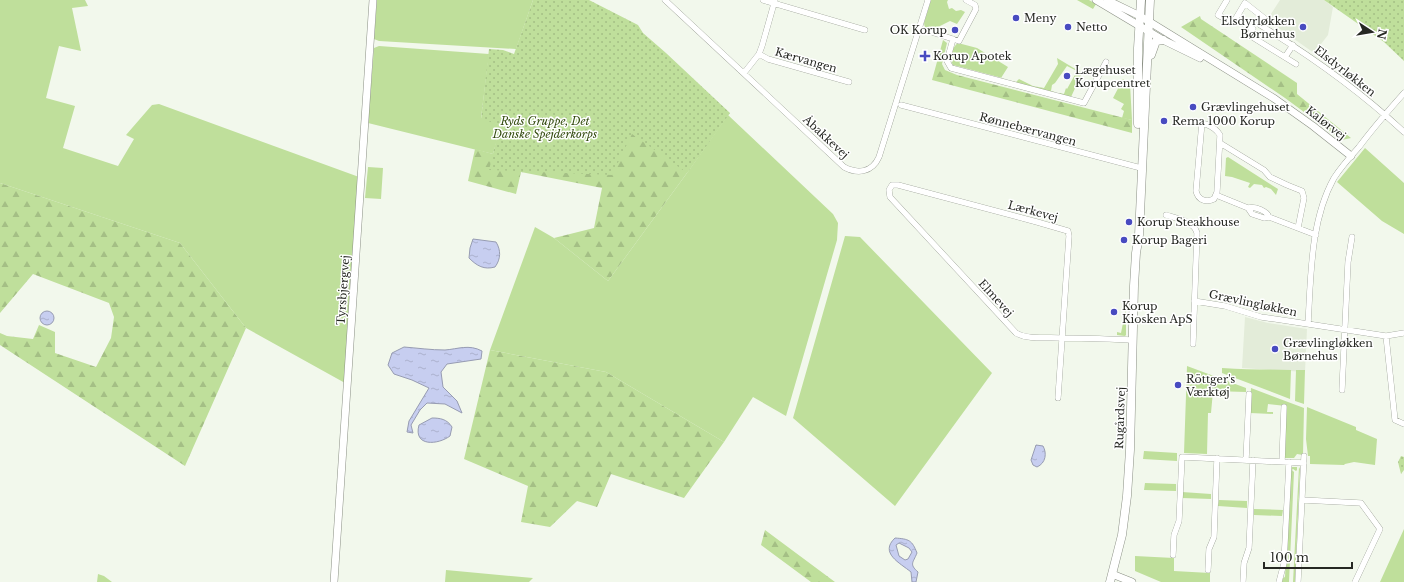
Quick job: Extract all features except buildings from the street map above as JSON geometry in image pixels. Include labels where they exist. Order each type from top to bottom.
[{"type":"main road","name":"Rugårdsvej","points":[[1139,168],[1146,79],[1144,24],[1141,0]]},
{"type":"main road","points":[[1144,107],[1142,89],[1146,0]]},
{"type":"main road","name":"Rugårdsvej","points":[[1111,578],[1122,535],[1127,503],[1130,450],[1132,340],[1136,253],[1139,236],[1139,168],[1144,24],[1150,0]]},
{"type":"main road","points":[[1146,79],[1154,43],[1157,40],[1163,40]]},
{"type":"street","name":"Tyrsbjergvej","points":[[334,582],[373,0]]},
{"type":"street","name":"Åbakkevej","points":[[664,0],[844,167],[850,170],[864,171],[872,168],[879,158],[928,0]]},
{"type":"street","points":[[763,0],[775,2],[865,30]]},
{"type":"street","points":[[919,28],[959,41],[976,11],[975,5],[966,0]]},
{"type":"street","name":"Kalørvej","points":[[1096,0],[1144,24],[1228,70],[1275,99],[1351,156]]},
{"type":"street","name":"Kalørvej","points":[[1107,0],[1144,24],[1163,40],[1228,70]]},
{"type":"street","points":[[1227,0],[1218,15],[1233,23],[1235,19],[1253,29],[1249,35],[1296,64]]},
{"type":"street","name":"Elsdyrløkken","points":[[1235,19],[1243,1],[1264,18],[1260,25],[1293,45],[1385,114],[1404,132]]},
{"type":"street","points":[[744,73],[759,54],[775,2]]},
{"type":"street","points":[[953,39],[947,61],[951,68],[1084,103],[1106,62]]},
{"type":"street","points":[[1285,57],[1293,45]]},
{"type":"street","name":"Kærvangen","points":[[759,54],[768,59],[849,82]]},
{"type":"street","points":[[1351,156],[1404,93]]},
{"type":"street","points":[[909,107],[911,100]]},
{"type":"street","name":"Rønnebærvangen","points":[[901,105],[1139,168]]},
{"type":"street","points":[[1185,121],[1202,122],[1220,135],[1216,196],[1212,200],[1205,201],[1198,198],[1196,192],[1202,122]]},
{"type":"street","points":[[1220,143],[1264,170],[1270,177],[1302,191],[1304,198],[1298,228]]},
{"type":"street","name":"Grævlingløkken","points":[[1308,324],[1312,253],[1316,235],[1328,192],[1335,178],[1351,156]]},
{"type":"street","name":"Lærkevej","points":[[890,187],[893,185],[898,185],[1068,231],[1069,236],[1062,338]]},
{"type":"street","name":"Elmevej","points":[[890,187],[890,196],[1014,332],[1023,336],[1132,340]]},
{"type":"street","points":[[1216,196],[1248,208],[1253,207],[1266,212],[1270,217],[1316,235]]},
{"type":"street","name":"Grævlingløkken","points":[[1166,215],[1190,224],[1196,229],[1193,344]]},
{"type":"street","points":[[1342,390],[1348,262],[1352,237]]},
{"type":"street","name":"Grævlingløkken","points":[[1194,301],[1225,306],[1261,317],[1386,336],[1404,333]]},
{"type":"street","points":[[1386,336],[1395,420],[1404,424]]},
{"type":"street","points":[[1058,398],[1062,338]]},
{"type":"street","points":[[1246,460],[1249,394]]},
{"type":"street","points":[[1282,462],[1284,407]]},
{"type":"street","points":[[1173,555],[1174,535],[1178,521],[1181,458],[1184,456],[1304,463]]},
{"type":"street","points":[[1298,582],[1304,456]]},
{"type":"street","points":[[1208,570],[1209,549],[1214,537],[1217,458]]},
{"type":"street","points":[[1243,582],[1244,564],[1249,548],[1253,460]]},
{"type":"street","points":[[1279,582],[1284,563],[1289,462]]},
{"type":"street","points":[[1302,500],[1361,502],[1380,529],[1355,582]]},
{"type":"street","points":[[1111,578],[1132,582]]},
{"type":"shaded area","name":"Elsdyrløkken Børnehus","points":[[1280,0],[1324,0],[1333,7],[1328,35],[1314,53],[1267,20]]},
{"type":"shaded area","name":"Grævlingløkken Børnehus","points":[[1245,317],[1268,323],[1307,329],[1305,372],[1242,368]]},
{"type":"green space","points":[[0,0],[85,0],[88,6],[72,8],[81,51],[59,46],[46,98],[75,106],[63,148],[118,166],[134,139],[126,135],[152,105],[159,104],[359,177],[345,383],[246,328],[180,243],[0,183]]},
{"type":"green space","points":[[377,0],[533,0],[516,49],[379,41],[374,39]]},
{"type":"green space","name":"Ryds Gruppe, Det Danske Spejderkorps","points":[[533,0],[589,0],[638,25],[643,33],[730,113],[687,173],[632,134],[612,175],[489,170],[500,125],[481,119],[489,49],[503,50],[514,54]]},
{"type":"green space","points":[[931,0],[948,0],[947,2],[949,9],[952,8],[956,11],[961,10],[965,12],[957,24],[950,21],[932,30],[925,28],[924,23]]},
{"type":"green space","points":[[1077,0],[1089,0],[1096,4],[1093,9]]},
{"type":"green space","points":[[1324,0],[1404,0],[1404,61],[1384,42]]},
{"type":"green space","points":[[1200,16],[1201,19],[1297,83],[1297,94],[1351,138],[1342,140],[1285,98],[1181,27]]},
{"type":"green space","points":[[943,40],[947,43],[942,64],[945,70],[957,75],[1132,120],[1132,133],[932,80]]},
{"type":"green space","points":[[958,43],[977,48],[1008,67],[1001,78],[953,65],[951,54]]},
{"type":"green space","points":[[379,46],[489,54],[481,118],[501,125],[493,154],[368,123],[374,48]]},
{"type":"green space","points":[[1057,58],[1082,73],[1071,97],[1059,94],[1064,94],[1066,88],[1067,89],[1077,71],[1067,66],[1052,85],[1051,91],[1055,93],[1013,83],[1012,81],[1016,82],[1019,79],[1033,86],[1044,88],[1058,64]]},
{"type":"green space","points":[[1123,79],[1130,84],[1132,120],[1122,118],[1124,111],[1121,109],[1124,104],[1113,98]]},
{"type":"green space","points":[[728,115],[833,214],[838,223],[837,240],[786,416],[753,397],[724,442],[606,372],[490,350],[535,227],[554,238],[608,281]]},
{"type":"green space","points":[[719,128],[608,281],[554,238],[594,228],[602,188],[521,172],[516,194],[468,181],[475,149],[493,154],[632,134]]},
{"type":"green space","points":[[1365,148],[1404,183],[1404,234],[1382,221],[1337,182]]},
{"type":"green space","points":[[1228,157],[1278,189],[1276,195],[1271,189],[1266,187],[1264,188],[1262,185],[1254,184],[1250,188],[1248,187],[1250,183],[1225,176],[1226,158]]},
{"type":"green space","points":[[368,167],[383,168],[381,199],[365,198]]},
{"type":"green space","points":[[0,183],[180,243],[246,328],[185,466],[0,345],[0,333],[7,336],[33,339],[39,325],[55,332],[55,353],[96,367],[111,338],[114,317],[109,303],[33,274],[0,313]]},
{"type":"green space","points":[[845,236],[860,237],[992,373],[895,506],[793,418]]},
{"type":"green space","points":[[1126,308],[1126,335],[1117,335],[1117,332],[1121,333]]},
{"type":"green space","points":[[490,350],[606,372],[724,442],[684,498],[611,474],[597,507],[577,501],[550,527],[521,522],[528,486],[464,459]]},
{"type":"green space","points":[[1187,366],[1246,388],[1246,392],[1213,391],[1211,413],[1208,413],[1207,454],[1184,453]]},
{"type":"green space","points":[[1222,368],[1291,370],[1290,399],[1222,373]]},
{"type":"green space","points":[[1296,370],[1305,370],[1304,404],[1295,401]]},
{"type":"green space","points":[[1251,388],[1304,408],[1303,455],[1297,454],[1294,458],[1284,458],[1286,406],[1268,404],[1267,412],[1273,412],[1273,414],[1250,413]]},
{"type":"green space","points":[[1307,407],[1356,427],[1356,430],[1377,439],[1375,465],[1354,462],[1344,465],[1310,464],[1310,456],[1308,456],[1306,439]]},
{"type":"green space","points":[[1144,451],[1177,453],[1177,461],[1143,459]]},
{"type":"green space","points":[[1401,456],[1404,457],[1404,470],[1401,474],[1398,462]]},
{"type":"green space","points":[[1291,467],[1297,467],[1297,470],[1292,470],[1294,472],[1289,582],[1282,582],[1283,578],[1285,577]]},
{"type":"green space","points":[[1299,467],[1295,582],[1293,582]]},
{"type":"green space","points":[[1145,483],[1176,484],[1176,491],[1144,490]]},
{"type":"green space","points":[[1182,492],[1211,494],[1211,499],[1182,498]]},
{"type":"green space","points":[[1219,500],[1247,501],[1247,508],[1218,506]]},
{"type":"green space","points":[[1254,509],[1283,510],[1282,516],[1254,515]]},
{"type":"green space","points":[[1404,529],[1404,582],[1380,582]]},
{"type":"green space","points":[[765,530],[835,582],[811,582],[761,545]]},
{"type":"green space","points":[[1135,556],[1174,558],[1174,571],[1210,573],[1210,582],[1161,582],[1135,571]]},
{"type":"green space","points":[[446,570],[533,578],[529,582],[445,582]]},
{"type":"green space","points":[[98,574],[104,576],[112,582],[97,582]]},
{"type":"water","points":[[473,239],[496,242],[500,254],[495,267],[481,267],[469,258]]},
{"type":"water","points":[[47,311],[52,313],[54,318],[52,323],[47,325],[42,323],[40,318],[42,313]]},
{"type":"water","points":[[404,347],[445,350],[468,347],[482,351],[481,359],[447,364],[441,372],[443,387],[457,401],[462,413],[445,404],[427,403],[420,410],[411,425],[413,433],[407,432],[409,421],[429,388],[394,374],[388,365],[392,353]]},
{"type":"water","points":[[432,418],[438,418],[450,424],[452,427],[450,436],[439,441],[423,441],[418,432],[419,425]]},
{"type":"water","points":[[1036,445],[1043,446],[1045,452],[1044,460],[1037,467],[1033,465],[1031,460]]},
{"type":"water","points":[[895,538],[900,538],[912,543],[917,553],[913,563],[913,567],[918,572],[916,582],[912,582],[911,572],[897,561],[890,553],[889,548]],"holes":[[[899,543],[909,548],[912,552],[908,559],[905,560],[899,556],[896,545]]]},
{"type":"place","name":"Meny","points":[[1016,18]]},
{"type":"place","name":"Netto","points":[[1068,27]]},
{"type":"place","name":"Elsdyrløkken Børnehus","points":[[1303,27]]},
{"type":"place","name":"OK Korup","points":[[955,30]]},
{"type":"place","name":"Korup Apotek","points":[[925,56]]},
{"type":"place","name":"Lægehuset Korupcentret","points":[[1067,76]]},
{"type":"place","name":"Grævlingehuset","points":[[1193,107]]},
{"type":"place","name":"Rema 1000 Korup","points":[[1164,121]]},
{"type":"place","name":"Korup Steakhouse","points":[[1129,222]]},
{"type":"place","name":"Korup Bageri","points":[[1124,240]]},
{"type":"place","name":"Korup Kiosken ApS","points":[[1114,312]]},
{"type":"place","name":"Grævlingløkken Børnehus","points":[[1275,349]]},
{"type":"place","name":"Röttger's Værktøj","points":[[1178,385]]}]
